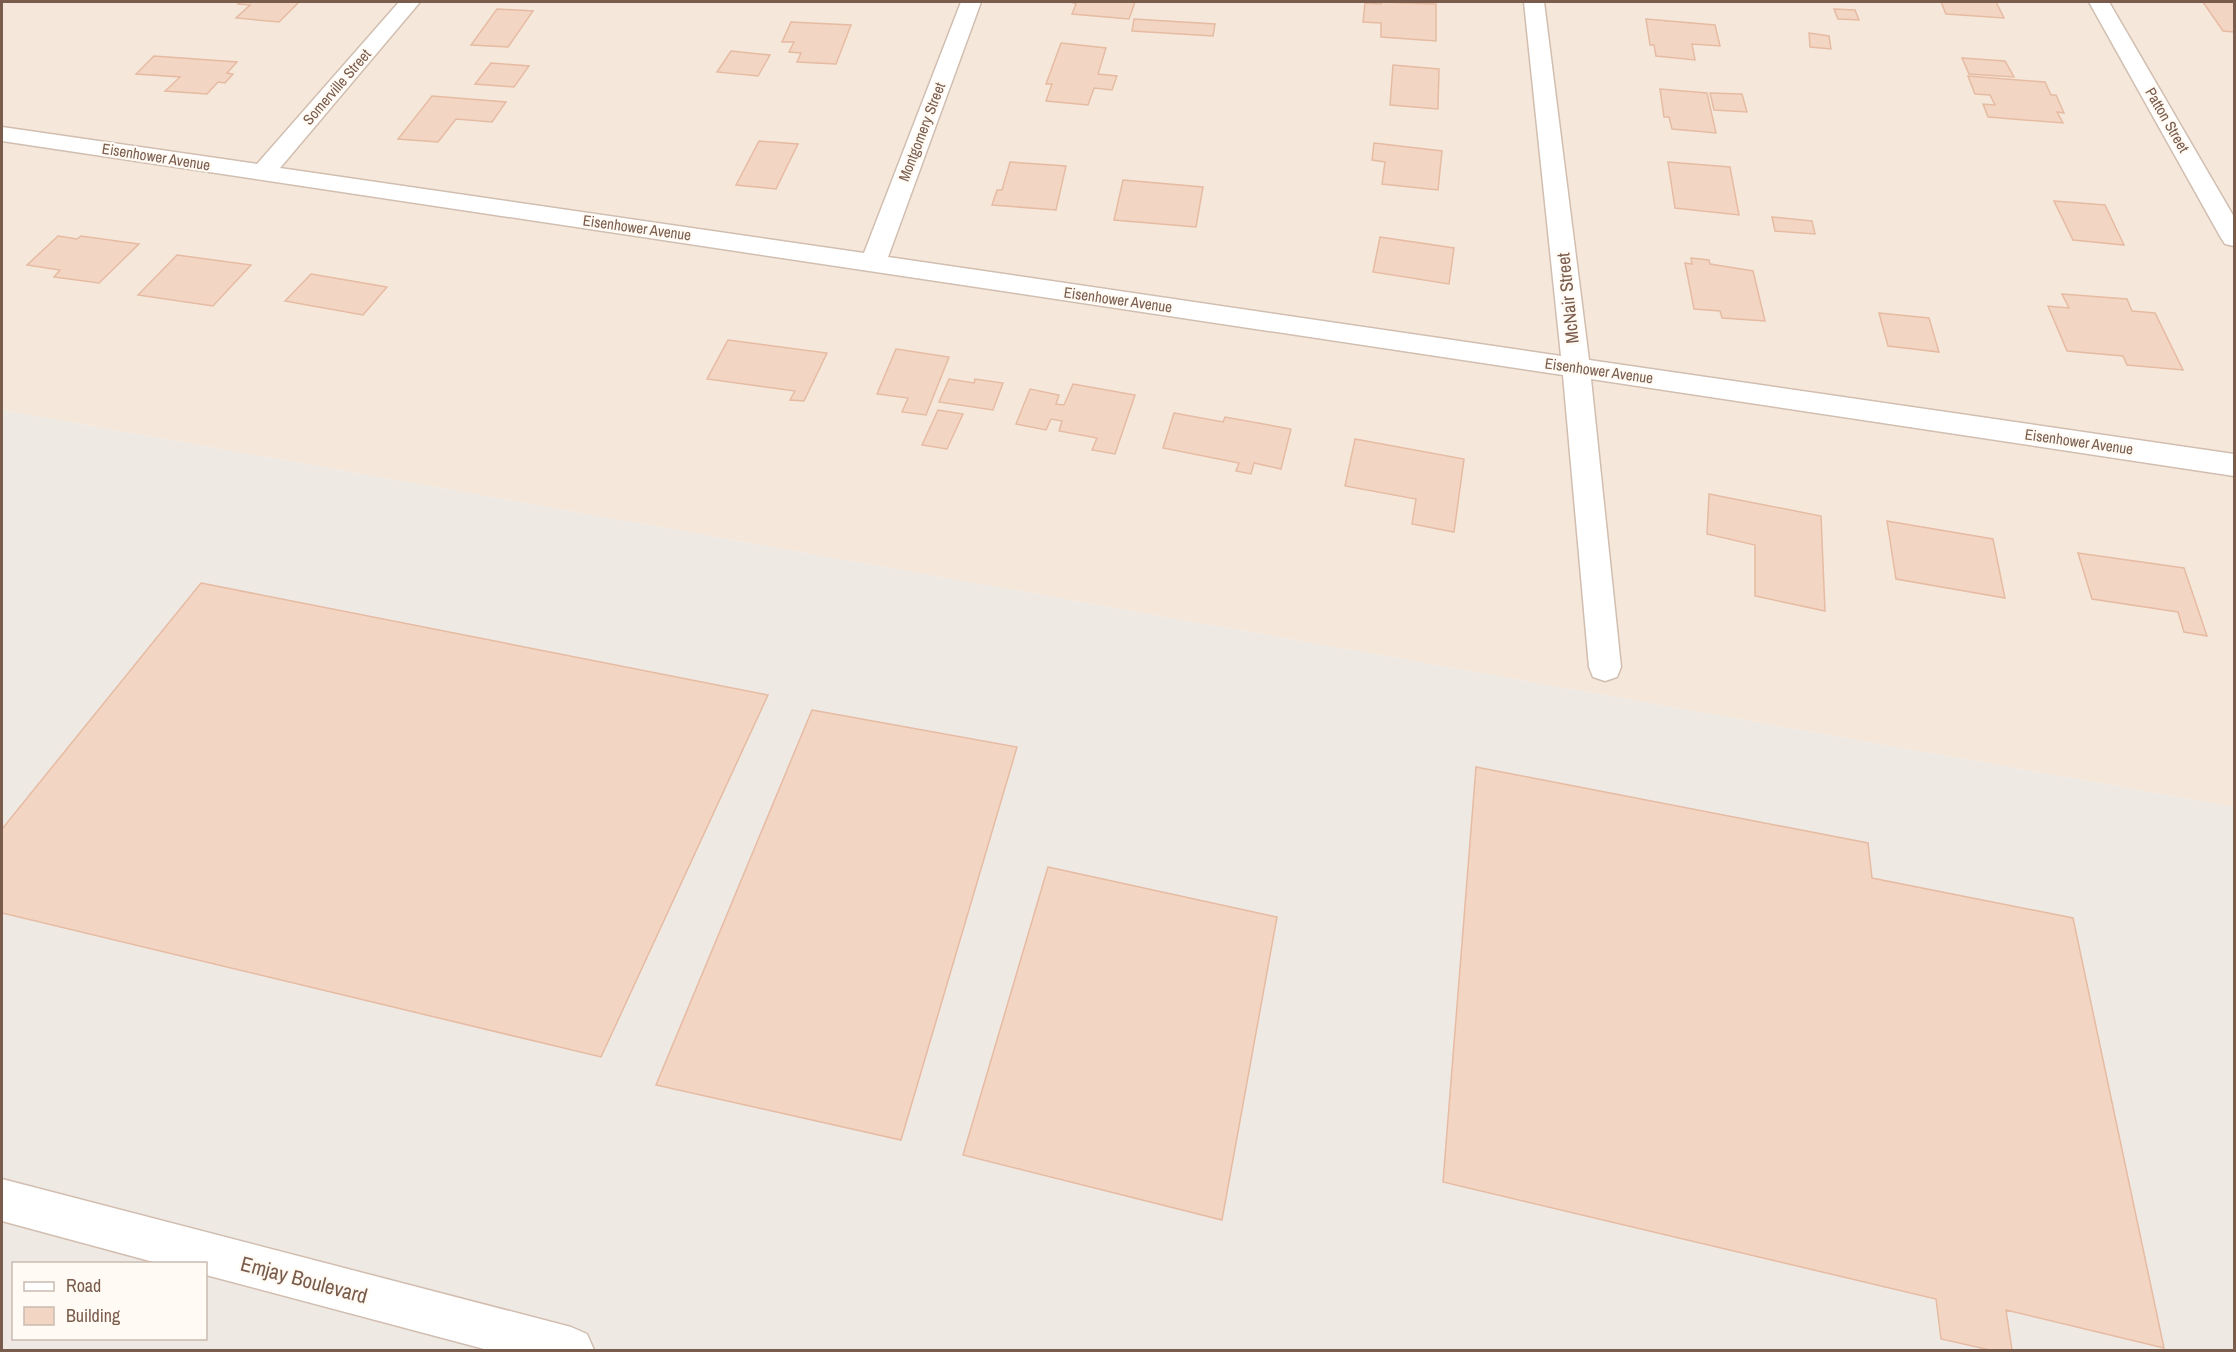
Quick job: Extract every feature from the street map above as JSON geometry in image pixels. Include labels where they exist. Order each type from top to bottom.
[{"type":"street","name":"Somerville Street","points":[[263,173],[410,2]]},
{"type":"street","name":"Montgomery Street","points":[[873,263],[971,2]]},
{"type":"street","name":"McNair Street","points":[[1534,2],[1576,368],[1605,667]]},
{"type":"street","name":"Patton Street","points":[[2099,2],[2235,238]]},
{"type":"street","name":"Eisenhower Avenue","points":[[2,134],[2235,465]]},
{"type":"street","name":"Emjay Boulevard","points":[[2,1200],[571,1350]]},
{"type":"shaded area","points":[[2,2],[2234,2],[2234,807],[2,410]]},
{"type":"shaded area","points":[[2,410],[2234,807],[2234,1350],[2,1350]]},
{"type":"building","points":[[241,2],[299,2],[279,22],[236,18],[250,5],[238,4]]},
{"type":"building","points":[[1071,2],[1135,2],[1129,19],[1072,14],[1076,4]]},
{"type":"building","points":[[1381,2],[1436,4],[1436,41],[1381,37],[1381,23],[1363,22],[1365,3],[1381,4]]},
{"type":"building","points":[[1941,2],[1996,2],[2004,18],[1946,14]]},
{"type":"building","points":[[2203,2],[2234,2],[2234,32],[2223,31]]},
{"type":"building","points":[[497,9],[533,11],[508,47],[471,45]]},
{"type":"building","points":[[1834,9],[1855,10],[1859,20],[1838,19]]},
{"type":"building","points":[[1134,19],[1215,24],[1213,36],[1132,31]]},
{"type":"building","points":[[1646,19],[1715,25],[1720,46],[1692,44],[1695,60],[1656,56],[1654,45],[1650,45]]},
{"type":"building","points":[[791,22],[851,25],[836,64],[797,62],[801,53],[789,52],[794,42],[782,42]]},
{"type":"building","points":[[1809,33],[1829,36],[1831,49],[1810,47]]},
{"type":"building","points":[[1061,43],[1106,48],[1098,74],[1117,76],[1112,90],[1094,88],[1088,105],[1046,101],[1052,84],[1046,84]]},
{"type":"building","points":[[731,51],[770,55],[758,76],[717,72]]},
{"type":"building","points":[[154,56],[237,62],[227,73],[233,74],[225,83],[218,82],[207,94],[165,91],[180,77],[136,74]]},
{"type":"building","points":[[1962,58],[2005,61],[2014,77],[1969,74]]},
{"type":"building","points":[[491,63],[529,66],[514,87],[475,84]]},
{"type":"building","points":[[1393,65],[1439,69],[1438,109],[1390,105]]},
{"type":"building","points":[[1968,76],[2045,82],[2051,95],[2056,95],[2064,113],[2057,112],[2063,123],[1988,117],[1983,104],[1995,105],[1990,95],[1975,94]]},
{"type":"building","points":[[1660,89],[1707,93],[1716,133],[1672,129],[1669,117],[1664,117]]},
{"type":"building","points":[[1710,93],[1742,94],[1747,112],[1714,110]]},
{"type":"building","points":[[432,96],[506,102],[492,122],[456,119],[438,142],[398,139]]},
{"type":"building","points":[[759,141],[798,144],[776,189],[736,185]]},
{"type":"building","points":[[1374,143],[1442,151],[1438,190],[1382,184],[1385,162],[1372,160]]},
{"type":"building","points":[[1010,162],[1066,166],[1056,210],[992,205],[997,190],[1002,190]]},
{"type":"building","points":[[1668,162],[1730,167],[1739,215],[1675,208]]},
{"type":"building","points":[[1123,180],[1203,187],[1196,227],[1114,220]]},
{"type":"building","points":[[2054,201],[2105,205],[2124,245],[2073,240]]},
{"type":"building","points":[[1772,217],[1812,221],[1815,234],[1775,231]]},
{"type":"building","points":[[58,236],[77,239],[81,236],[139,244],[99,283],[54,277],[60,270],[27,265]]},
{"type":"building","points":[[1380,237],[1454,248],[1449,284],[1373,272]]},
{"type":"building","points":[[177,255],[251,265],[213,306],[138,295]]},
{"type":"building","points":[[1691,258],[1709,260],[1710,264],[1753,271],[1765,321],[1722,318],[1720,311],[1694,309],[1685,263],[1692,264]]},
{"type":"building","points":[[311,274],[387,287],[363,315],[285,301]]},
{"type":"building","points":[[2062,294],[2127,299],[2132,311],[2155,313],[2183,370],[2127,365],[2123,356],[2067,351],[2048,306],[2069,308]]},
{"type":"building","points":[[1879,313],[1929,318],[1939,352],[1888,346]]},
{"type":"building","points":[[728,340],[827,353],[804,401],[790,400],[795,391],[707,379]]},
{"type":"building","points":[[896,349],[949,357],[926,415],[902,412],[908,398],[877,394]]},
{"type":"building","points":[[949,379],[974,383],[975,379],[1003,383],[993,410],[939,402]]},
{"type":"building","points":[[1073,384],[1135,395],[1115,454],[1092,450],[1097,438],[1059,431],[1062,421],[1051,419],[1046,430],[1016,424],[1030,389],[1059,395],[1056,404],[1064,405]]},
{"type":"building","points":[[938,410],[963,414],[947,449],[922,445]]},
{"type":"building","points":[[1174,413],[1223,422],[1225,417],[1291,429],[1281,469],[1254,463],[1251,474],[1236,471],[1239,463],[1163,448]]},
{"type":"building","points":[[1355,439],[1464,459],[1454,532],[1412,524],[1416,499],[1345,486]]},
{"type":"building","points":[[1709,494],[1821,516],[1825,611],[1755,596],[1755,545],[1707,534]]},
{"type":"building","points":[[1887,521],[1993,539],[2005,598],[1896,579]]},
{"type":"building","points":[[2078,553],[2184,568],[2207,636],[2184,632],[2178,612],[2092,599]]},
{"type":"building","points":[[201,583],[768,695],[601,1057],[2,913],[2,829]]},
{"type":"building","points":[[812,710],[1017,747],[901,1140],[656,1085]]},
{"type":"building","points":[[1476,767],[1868,843],[1872,878],[2073,918],[2164,1348],[2006,1310],[2012,1350],[1990,1350],[1941,1339],[1936,1299],[1443,1182]]},
{"type":"building","points":[[1048,867],[1277,917],[1222,1220],[963,1155]]}]
